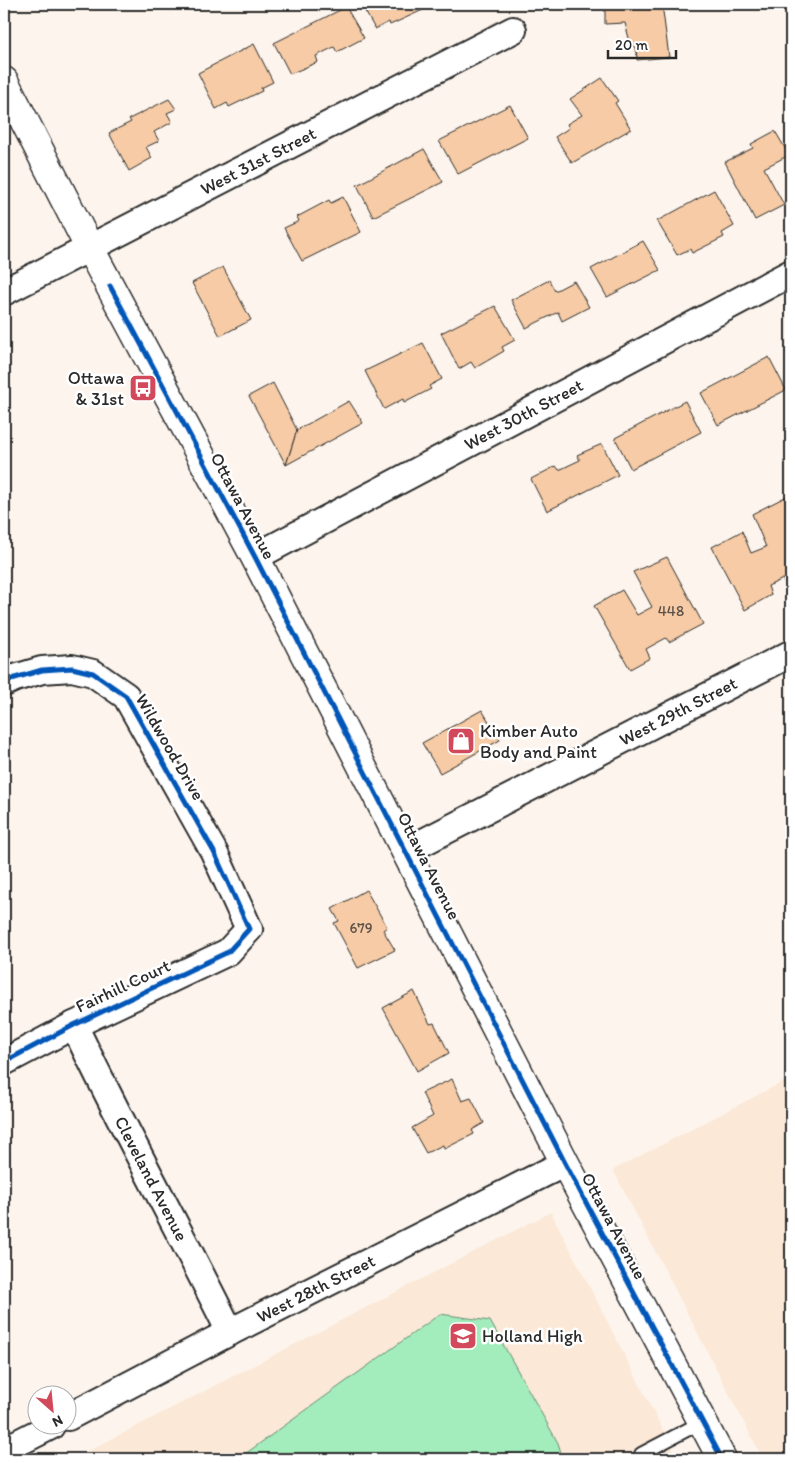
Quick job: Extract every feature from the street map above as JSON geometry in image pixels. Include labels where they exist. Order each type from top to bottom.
[{"type":"street","name":"West 31st Street","points":[[4,292],[513,30]]},
{"type":"street","name":"Ottawa Avenue","points":[[4,80],[89,247],[255,557],[565,1163],[722,1459]]},
{"type":"street","name":"West 30th Street","points":[[255,557],[791,273]]},
{"type":"street","name":"West 29th Street","points":[[406,851],[790,654]]},
{"type":"street","name":"Wildwood Drive","points":[[4,683],[42,670],[72,668],[93,673],[126,696],[214,852],[249,929]]},
{"type":"street","name":"Fairhill Court","points":[[4,1062],[74,1025],[228,952],[249,929]]},
{"type":"street","name":"Cleveland Avenue","points":[[74,1025],[230,1332]]},
{"type":"street","name":"West 28th Street","points":[[78,1412],[230,1332],[565,1163]]},
{"type":"street","points":[[4,1450],[31,1436]]},
{"type":"lane","points":[[640,1459],[641,1454],[702,1422]]},
{"type":"shaded area","points":[[791,1078],[791,1459],[763,1459],[613,1170]]},
{"type":"shaded area","name":"Holland High","points":[[551,1212],[678,1459],[73,1459]]},
{"type":"green space","points":[[440,1314],[490,1321],[558,1443],[563,1459],[238,1459]]},
{"type":"building","points":[[361,4],[424,4],[425,9],[390,25],[389,22],[375,29]]},
{"type":"building","points":[[605,4],[662,4],[669,57],[637,60],[636,47],[631,46],[625,23],[605,24]]},
{"type":"building","points":[[346,7],[364,38],[337,52],[334,47],[316,56],[318,62],[290,74],[274,43]]},
{"type":"building","points":[[254,44],[273,82],[261,88],[262,91],[229,107],[227,103],[216,109],[198,73]]},
{"type":"building","points":[[602,78],[618,101],[615,103],[631,129],[572,163],[555,137],[569,128],[567,124],[582,115],[570,99]]},
{"type":"building","points":[[169,99],[176,109],[167,113],[172,122],[154,132],[159,141],[146,147],[152,158],[129,171],[109,133],[131,122],[129,119]]},
{"type":"building","points":[[510,105],[528,138],[458,174],[439,141]]},
{"type":"building","points":[[775,131],[789,155],[764,168],[784,205],[755,220],[725,162],[753,148],[751,144]]},
{"type":"building","points":[[424,149],[443,182],[373,217],[357,185]]},
{"type":"building","points":[[714,190],[734,226],[722,233],[724,237],[692,253],[690,249],[677,255],[657,221]]},
{"type":"building","points":[[343,197],[361,232],[302,261],[284,228],[299,221],[297,217],[329,200],[331,203]]},
{"type":"building","points":[[643,241],[660,270],[607,297],[591,269]]},
{"type":"building","points":[[223,267],[251,320],[220,336],[192,283]]},
{"type":"building","points":[[549,280],[555,291],[574,281],[589,307],[562,321],[558,312],[526,328],[511,300]]},
{"type":"building","points":[[495,306],[515,340],[502,347],[504,351],[475,368],[471,362],[459,369],[441,333]]},
{"type":"building","points":[[423,343],[442,379],[429,386],[431,389],[404,403],[403,399],[384,409],[365,371]]},
{"type":"building","points":[[791,349],[791,360],[786,352]]},
{"type":"building","points":[[769,357],[786,390],[718,425],[701,393]]},
{"type":"building","points":[[273,383],[297,430],[286,465],[249,396]]},
{"type":"building","points":[[349,401],[363,423],[286,465],[297,430]]},
{"type":"building","points":[[685,401],[701,432],[631,469],[615,438]]},
{"type":"building","points":[[602,444],[618,475],[547,511],[531,479],[556,466],[559,470],[580,460],[577,455]]},
{"type":"building","points":[[787,496],[791,505],[791,581],[785,585],[783,579],[768,586],[771,595],[745,610],[712,547],[742,531],[751,553],[766,547],[752,514]]},
{"type":"building","points":[[667,557],[703,624],[669,642],[666,638],[646,649],[650,658],[630,669],[594,606],[622,590],[637,615],[652,607],[633,572]]},
{"type":"building","name":"Kimber Auto Body and Paint","points":[[482,710],[500,740],[440,773],[422,743]]},
{"type":"building","points":[[366,890],[387,927],[383,930],[395,950],[358,968],[334,923],[339,921],[332,909]]},
{"type":"building","points":[[414,991],[430,1024],[434,1023],[449,1053],[417,1071],[383,1008]]},
{"type":"building","points":[[452,1079],[462,1101],[471,1098],[484,1123],[472,1130],[474,1134],[444,1149],[443,1145],[426,1153],[412,1128],[433,1116],[422,1093]]},
{"type":"cycle path","points":[[110,286],[255,557],[565,1163],[722,1459]]},
{"type":"cycle path","points":[[4,683],[42,670],[72,668],[93,673],[126,696],[214,852],[249,929],[228,952],[74,1025],[4,1062]]},
{"type":"place","name":"Ottawa & 31st","points":[[143,388]]},
{"type":"place","name":"Kimber Auto Body and Paint","points":[[461,741]]},
{"type":"place","name":"Holland High","points":[[463,1336]]}]
